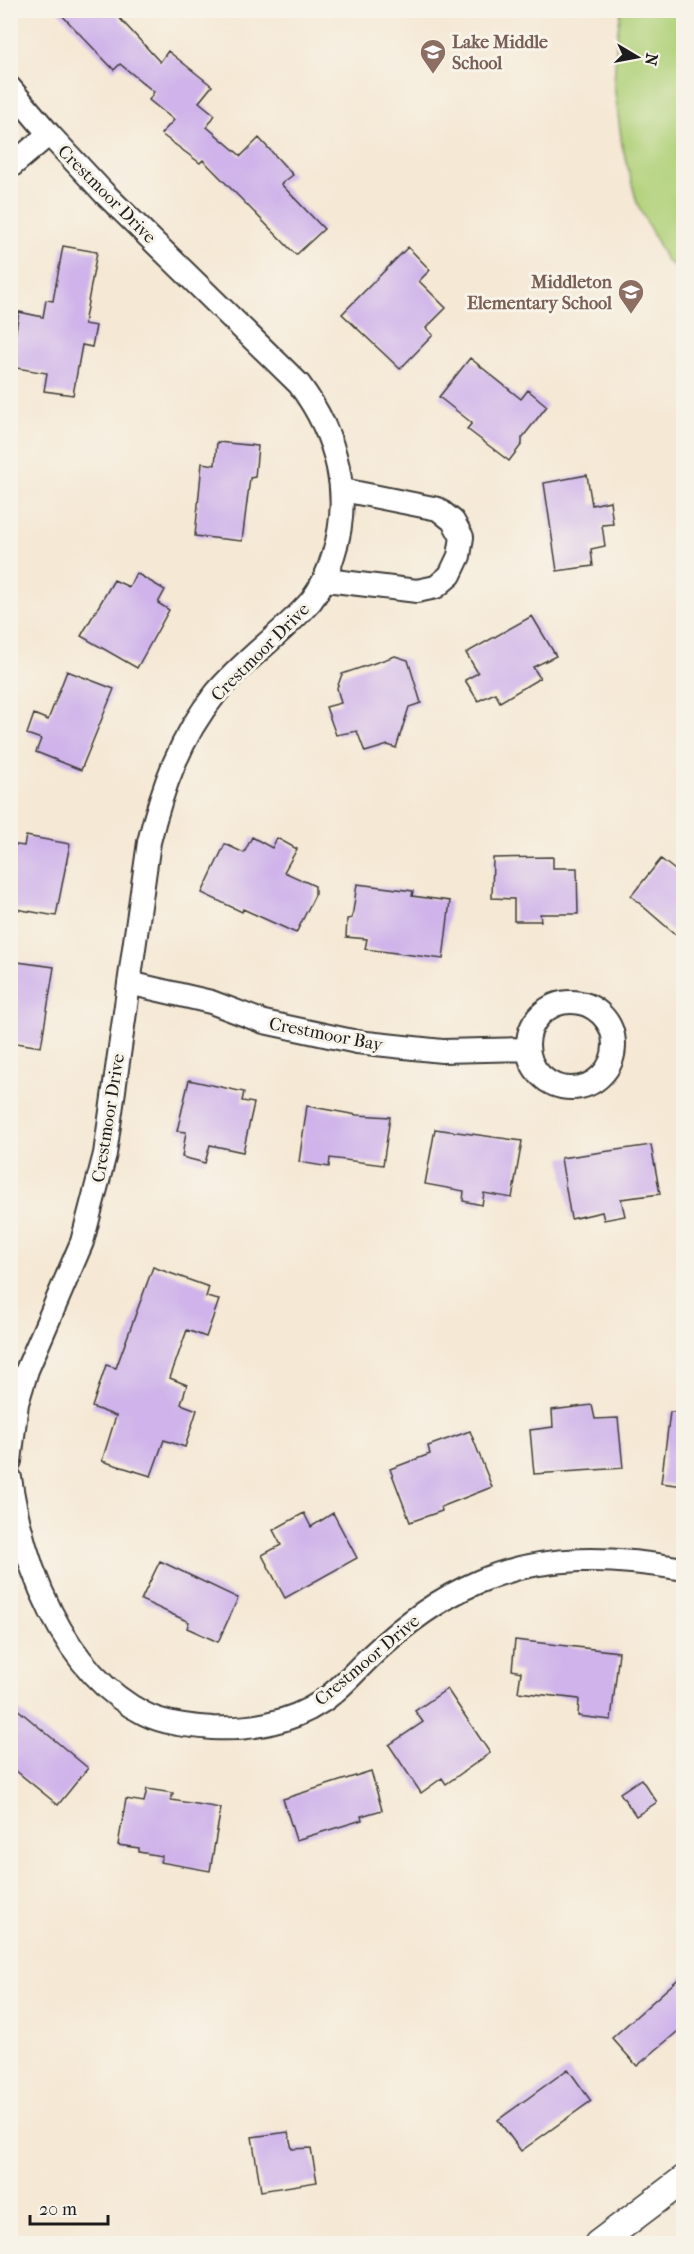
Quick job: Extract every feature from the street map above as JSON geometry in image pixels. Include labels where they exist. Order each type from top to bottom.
[{"type":"street","name":"Crestmoor Drive","points":[[10,88],[104,193],[299,384],[327,430],[342,490],[342,521],[326,580],[310,601],[215,694],[174,760],[159,802],[149,842],[105,1154],[94,1199],[70,1271],[27,1370],[17,1403],[10,1461]]},
{"type":"street","points":[[10,167],[49,134]]},
{"type":"street","points":[[326,580],[417,591],[436,587],[450,575],[459,556],[462,537],[453,521],[438,509],[342,490]]},
{"type":"street","name":"Crestmoor Bay","points":[[129,983],[211,1002],[275,1024],[357,1042],[442,1050],[528,1049]]},
{"type":"street","name":"Crestmoor Drive","points":[[10,1478],[15,1513],[26,1552],[42,1594],[60,1628],[85,1664],[112,1692],[146,1714],[185,1726],[225,1728],[261,1725],[293,1716],[320,1703],[346,1682],[393,1636],[438,1602],[479,1581],[520,1568],[561,1561],[603,1559],[644,1562],[684,1569]]},
{"type":"street","points":[[598,2244],[681,2185]]},
{"type":"green space","points":[[621,11],[683,11],[683,273],[666,260],[637,203],[622,145],[614,84]]},
{"type":"building","points":[[57,10],[112,10],[160,62],[168,51],[212,86],[199,102],[215,115],[207,127],[241,156],[259,138],[293,175],[281,184],[324,229],[296,255],[203,160],[200,163],[161,134],[174,120],[149,100],[154,92],[120,64],[114,70]]},
{"type":"building","points":[[63,246],[97,252],[84,324],[96,326],[92,347],[82,345],[73,395],[44,391],[47,373],[10,367],[19,312],[43,317],[46,300],[53,301]]},
{"type":"building","points":[[408,247],[430,270],[419,281],[446,308],[426,328],[433,335],[400,369],[342,314]]},
{"type":"building","points":[[470,358],[521,399],[528,390],[547,406],[522,438],[522,444],[509,461],[467,429],[472,423],[439,397]]},
{"type":"building","points":[[217,442],[258,446],[255,477],[250,478],[242,541],[195,536],[202,463],[215,465]]},
{"type":"building","points":[[587,475],[592,505],[610,501],[613,524],[602,525],[605,546],[591,549],[593,566],[557,571],[544,483]]},
{"type":"building","points":[[136,573],[165,590],[158,603],[169,610],[137,668],[81,636],[114,580],[129,587]]},
{"type":"building","points":[[532,616],[556,656],[533,667],[540,678],[500,702],[495,693],[478,701],[465,680],[478,673],[466,653]]},
{"type":"building","points":[[395,656],[408,660],[421,703],[409,707],[396,748],[388,745],[365,752],[357,731],[336,735],[326,707],[341,703],[337,688],[342,674]]},
{"type":"building","points":[[67,671],[114,689],[81,770],[36,752],[41,739],[27,734],[34,714],[48,720]]},
{"type":"building","points":[[26,836],[70,844],[56,916],[10,908],[10,844],[24,846]]},
{"type":"building","points":[[252,837],[272,848],[277,838],[297,849],[284,872],[315,886],[315,895],[296,933],[243,909],[242,912],[202,893],[225,844],[244,853]]},
{"type":"building","points":[[553,857],[553,868],[577,868],[578,914],[540,914],[541,921],[514,921],[514,899],[492,898],[493,858]]},
{"type":"building","points":[[661,859],[684,877],[684,942],[631,896]]},
{"type":"building","points":[[357,884],[413,891],[412,896],[450,901],[443,959],[365,949],[367,939],[346,937],[347,919],[352,918]]},
{"type":"building","points":[[10,961],[54,967],[41,1047],[10,1042]]},
{"type":"building","points":[[189,1080],[244,1092],[242,1101],[254,1103],[243,1152],[210,1145],[205,1163],[182,1157],[186,1132],[177,1131]]},
{"type":"building","points":[[307,1106],[357,1115],[390,1117],[383,1165],[330,1158],[329,1167],[299,1162]]},
{"type":"building","points":[[435,1129],[522,1141],[512,1198],[484,1193],[482,1205],[463,1201],[464,1191],[425,1184]]},
{"type":"building","points":[[651,1145],[660,1194],[621,1199],[625,1216],[604,1220],[602,1212],[571,1219],[561,1158]]},
{"type":"building","points":[[153,1267],[209,1287],[206,1297],[219,1300],[206,1337],[187,1330],[170,1378],[187,1385],[181,1404],[197,1410],[185,1447],[164,1440],[151,1476],[102,1461],[116,1416],[92,1407],[106,1365],[116,1368]]},
{"type":"building","points":[[592,1405],[595,1419],[618,1418],[623,1468],[534,1474],[530,1430],[553,1427],[552,1410]]},
{"type":"building","points":[[670,1412],[684,1412],[684,1486],[661,1483]]},
{"type":"building","points":[[470,1431],[492,1487],[441,1507],[442,1511],[410,1522],[390,1469],[430,1454],[428,1446]]},
{"type":"building","points":[[304,1513],[311,1527],[333,1513],[357,1558],[285,1598],[262,1555],[281,1545],[273,1530]]},
{"type":"building","points":[[160,1561],[238,1598],[218,1642],[187,1628],[189,1622],[141,1600]]},
{"type":"building","points":[[515,1640],[619,1652],[611,1720],[578,1716],[579,1699],[518,1692],[521,1672],[512,1670]]},
{"type":"building","points":[[447,1689],[490,1753],[446,1784],[442,1778],[421,1793],[389,1745],[423,1722],[415,1711]]},
{"type":"building","points":[[10,1703],[88,1768],[58,1805],[10,1766]]},
{"type":"building","points":[[371,1771],[382,1810],[361,1816],[362,1820],[296,1840],[283,1799]]},
{"type":"building","points":[[641,1779],[657,1802],[636,1816],[620,1793]]},
{"type":"building","points":[[147,1789],[173,1793],[171,1800],[221,1808],[210,1871],[160,1862],[162,1856],[139,1852],[139,1848],[118,1845],[126,1799],[144,1802]]},
{"type":"building","points":[[684,1974],[684,2026],[637,2066],[612,2038]]},
{"type":"building","points":[[568,2069],[591,2101],[521,2151],[498,2120]]},
{"type":"building","points":[[288,2132],[292,2149],[311,2148],[317,2182],[261,2191],[252,2137]]},
{"type":"place","name":"Lake Middle School","points":[[433,75]]},
{"type":"place","name":"Middleton Elementary School","points":[[631,315]]}]
